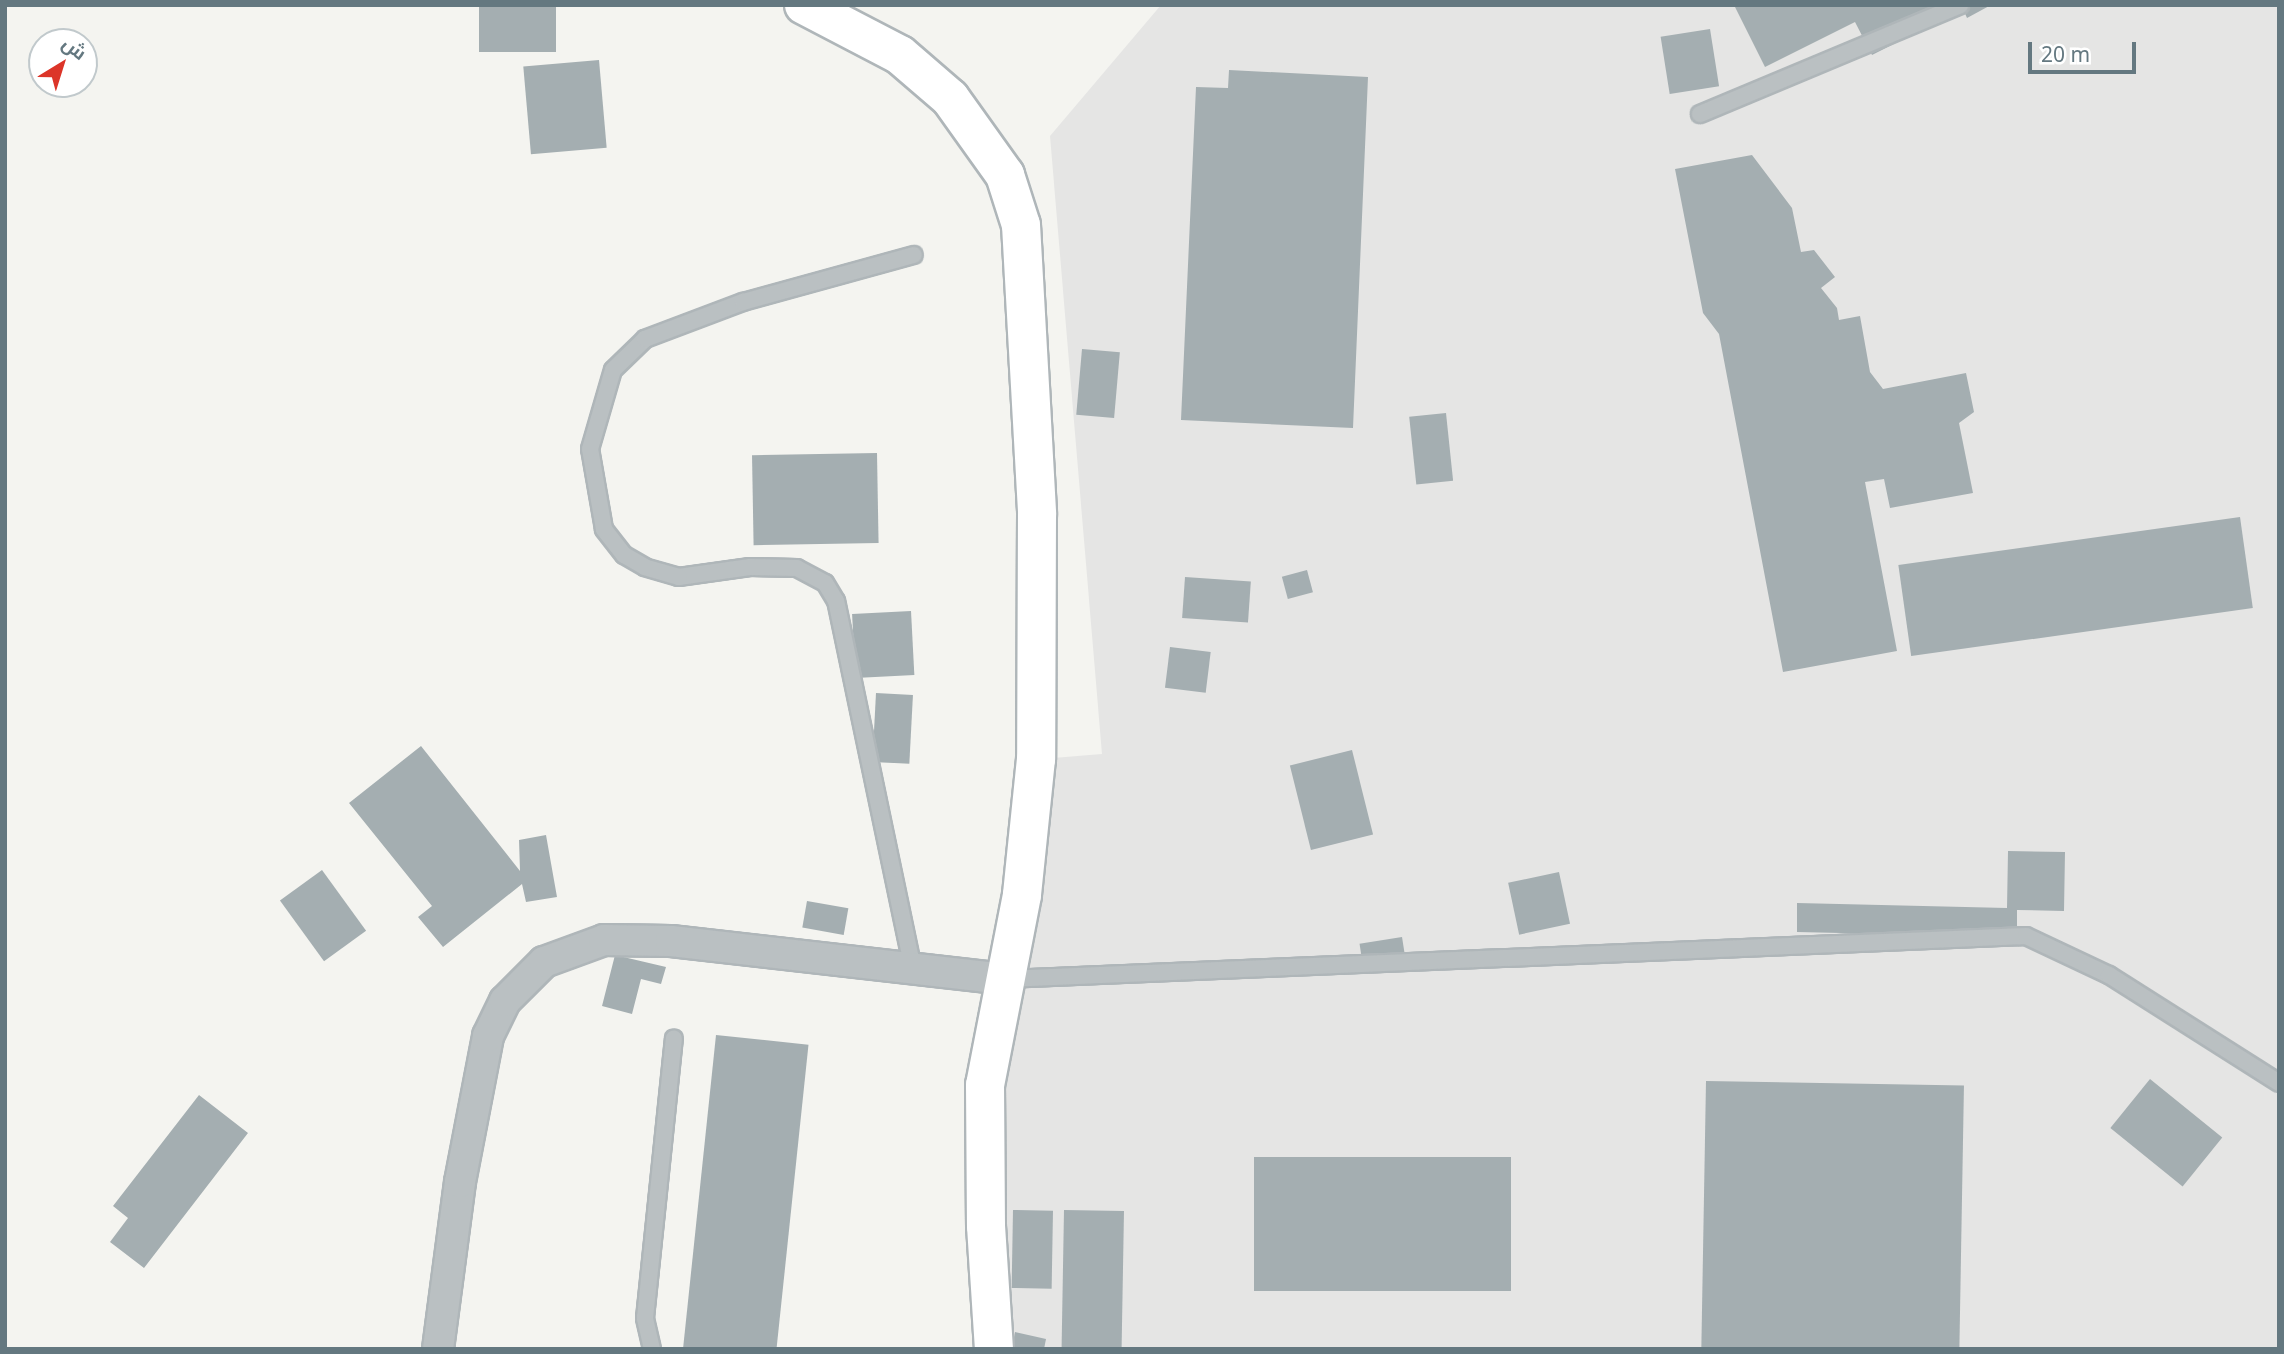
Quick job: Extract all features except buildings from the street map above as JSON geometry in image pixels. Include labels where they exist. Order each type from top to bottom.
[{"type":"main road","points":[[804,5],[900,55],[950,98],[1005,175],[1021,225],[1037,514],[1036,759],[1022,895],[985,1084],[983,1123],[994,1349]]},
{"type":"street","points":[[438,1349],[460,1182],[488,1036],[505,1001],[544,962],[604,940],[631,940],[1006,979]]},
{"type":"lane","points":[[1700,114],[1960,5]]},
{"type":"lane","points":[[914,255],[743,302],[645,338],[613,370],[590,449],[604,529],[635,561],[679,577],[750,566],[797,568],[825,583],[836,601],[914,969]]},
{"type":"lane","points":[[1006,979],[2026,936],[2109,975],[2279,1083]]},
{"type":"lane","points":[[652,1349],[645,1318],[674,1038]]},
{"type":"shaded area","points":[[1161,5],[2279,5],[2279,1349],[1002,1349],[999,1057],[1029,965],[1032,812],[1051,811],[1053,758],[1102,754],[1050,136]]}]
